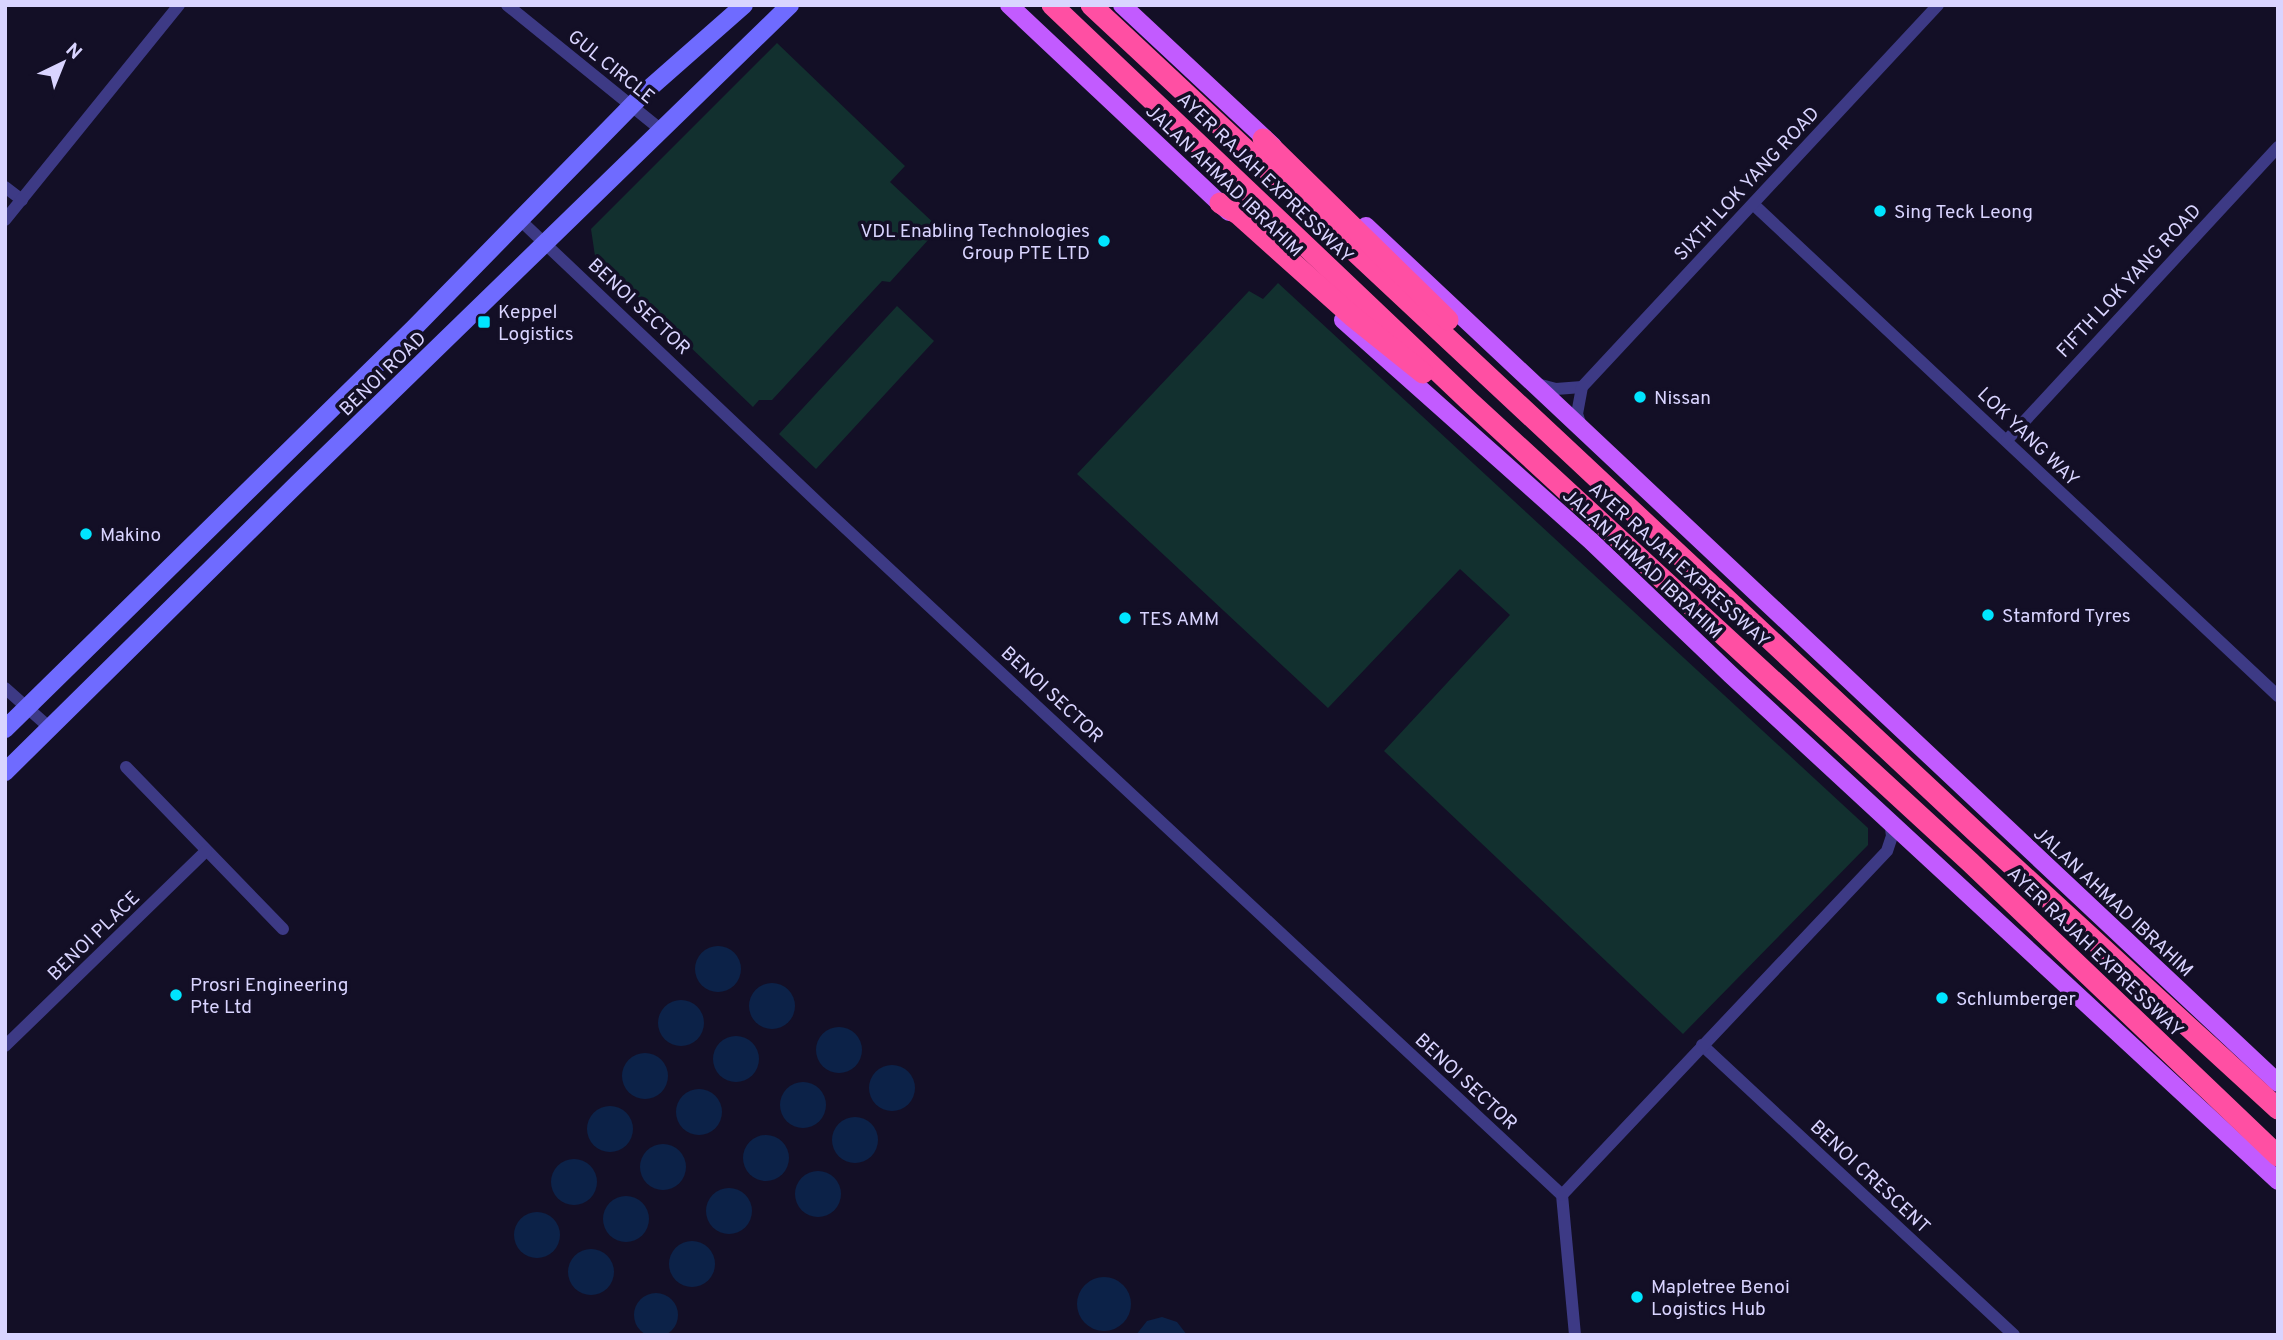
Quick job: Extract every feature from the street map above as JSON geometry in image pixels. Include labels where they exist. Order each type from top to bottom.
[{"type":"highway","name":"AYER RAJAH EXPRESSWAY","points":[[1052,5],[1469,401],[1970,862],[2278,1156]]},
{"type":"highway","name":"AYER RAJAH EXPRESSWAY","points":[[1091,5],[2278,1109]]},
{"type":"highway","points":[[1263,139],[1520,391],[1583,465]]},
{"type":"highway","points":[[1220,203],[1263,235],[1400,356],[1452,396],[1469,401]]},
{"type":"main road","name":"BENOI ROAD","points":[[5,729],[414,328],[632,107],[744,5]]},
{"type":"main road","name":"BENOI ROAD","points":[[5,772],[790,5]]},
{"type":"main road","name":"JALAN AHMAD IBRAHIM","points":[[1009,5],[1371,346],[1590,540],[1727,672],[2278,1181]]},
{"type":"main road","name":"JALAN AHMAD IBRAHIM","points":[[1122,5],[1263,139],[1285,154],[1420,275],[1586,436],[2278,1083]]},
{"type":"street","points":[[5,220],[179,5]]},
{"type":"street","name":"GUL CIRCLE","points":[[507,5],[660,130]]},
{"type":"street","name":"SIXTH LOK YANG ROAD","points":[[1582,387],[1938,5]]},
{"type":"street","name":"FIFTH LOK YANG ROAD","points":[[2007,440],[2278,147]]},
{"type":"street","points":[[5,187],[22,200]]},
{"type":"street","name":"LOK YANG WAY","points":[[1753,204],[2278,696]]},
{"type":"street","name":"BENOI SECTOR","points":[[519,219],[827,511],[1562,1195]]},
{"type":"street","points":[[1532,382],[1556,389],[1582,387],[1577,414],[1586,436]]},
{"type":"street","points":[[5,688],[50,728]]},
{"type":"street","points":[[125,766],[283,929]]},
{"type":"street","points":[[1574,1335],[1562,1195],[1887,851],[1892,836],[1890,821]]},
{"type":"street","points":[[1887,851],[1903,846],[1917,846]]},
{"type":"street","name":"BENOI PLACE","points":[[5,1046],[206,850]]},
{"type":"street","name":"BENOI CRESCENT","points":[[1702,1045],[2014,1335]]},
{"type":"green space","points":[[777,43],[905,166],[890,182],[939,228],[890,282],[882,281],[772,400],[759,400],[753,407],[595,256],[591,229]]},
{"type":"green space","points":[[1278,283],[1868,828],[1868,845],[1683,1034],[1384,751],[1510,615],[1460,569],[1328,708],[1077,474],[1249,291],[1263,299]]},
{"type":"green space","points":[[897,306],[934,341],[816,469],[779,434]]},
{"type":"water","points":[[718,946],[734,953],[741,969],[734,985],[718,992],[702,985],[695,969],[702,953]]},
{"type":"water","points":[[772,983],[788,990],[795,1006],[788,1022],[772,1029],[756,1022],[749,1006],[756,990]]},
{"type":"water","points":[[681,1000],[697,1007],[704,1023],[697,1039],[681,1046],[665,1039],[658,1023],[665,1007]]},
{"type":"water","points":[[839,1027],[855,1034],[862,1050],[855,1066],[839,1073],[823,1066],[816,1050],[823,1034]]},
{"type":"water","points":[[736,1036],[752,1043],[759,1059],[752,1075],[736,1082],[720,1075],[713,1059],[720,1043]]},
{"type":"water","points":[[645,1053],[661,1060],[668,1076],[661,1092],[645,1099],[629,1092],[622,1076],[629,1060]]},
{"type":"water","points":[[892,1065],[908,1072],[915,1088],[908,1104],[892,1111],[876,1104],[869,1088],[876,1072]]},
{"type":"water","points":[[803,1082],[819,1089],[826,1105],[819,1121],[803,1128],[787,1121],[780,1105],[787,1089]]},
{"type":"water","points":[[699,1089],[715,1096],[722,1112],[715,1128],[699,1135],[683,1128],[676,1112],[683,1096]]},
{"type":"water","points":[[610,1106],[626,1113],[633,1129],[626,1145],[610,1152],[594,1145],[587,1129],[594,1113]]},
{"type":"water","points":[[855,1117],[871,1124],[878,1140],[871,1156],[855,1163],[839,1156],[832,1140],[839,1124]]},
{"type":"water","points":[[766,1135],[782,1142],[789,1158],[782,1174],[766,1181],[750,1174],[743,1158],[750,1142]]},
{"type":"water","points":[[663,1144],[679,1151],[686,1167],[679,1183],[663,1190],[647,1183],[640,1167],[647,1151]]},
{"type":"water","points":[[574,1159],[590,1166],[597,1182],[590,1198],[574,1205],[558,1198],[551,1182],[558,1166]]},
{"type":"water","points":[[818,1171],[834,1178],[841,1194],[834,1210],[818,1217],[802,1210],[795,1194],[802,1178]]},
{"type":"water","points":[[729,1188],[745,1195],[752,1211],[745,1227],[729,1234],[713,1227],[706,1211],[713,1195]]},
{"type":"water","points":[[626,1196],[642,1203],[649,1219],[642,1235],[626,1242],[610,1235],[603,1219],[610,1203]]},
{"type":"water","points":[[537,1212],[553,1219],[560,1235],[553,1251],[537,1258],[521,1251],[514,1235],[521,1219]]},
{"type":"water","points":[[692,1241],[708,1248],[715,1264],[708,1280],[692,1287],[676,1280],[669,1264],[676,1248]]},
{"type":"water","points":[[591,1249],[607,1256],[614,1272],[607,1288],[591,1295],[575,1288],[568,1272],[575,1256]]},
{"type":"water","points":[[1104,1277],[1123,1285],[1131,1304],[1123,1323],[1104,1331],[1085,1323],[1077,1304],[1085,1285]]},
{"type":"water","points":[[656,1293],[665,1294],[672,1299],[677,1306],[677,1324],[672,1331],[665,1336],[656,1337],[647,1336],[640,1331],[635,1324],[634,1315],[635,1306],[640,1299],[647,1294]]},
{"type":"water","points":[[1162,1317],[1177,1322],[1187,1335],[1136,1335],[1147,1321]]},
{"type":"place","name":"Sing Teck Leong","points":[[1880,211]]},
{"type":"place","name":"VDL Enabling Technologies Group PTE LTD","points":[[1104,241]]},
{"type":"place","name":"Keppel Logistics","points":[[484,322]]},
{"type":"place","name":"Nissan","points":[[1640,397]]},
{"type":"place","name":"Makino","points":[[86,534]]},
{"type":"place","name":"Stamford Tyres","points":[[1988,615]]},
{"type":"place","name":"TES AMM","points":[[1125,618]]},
{"type":"place","name":"Prosri Engineering Pte Ltd","points":[[176,995]]},
{"type":"place","name":"Schlumberger","points":[[1942,998]]},
{"type":"place","name":"Mapletree Benoi Logistics Hub","points":[[1637,1297]]}]
